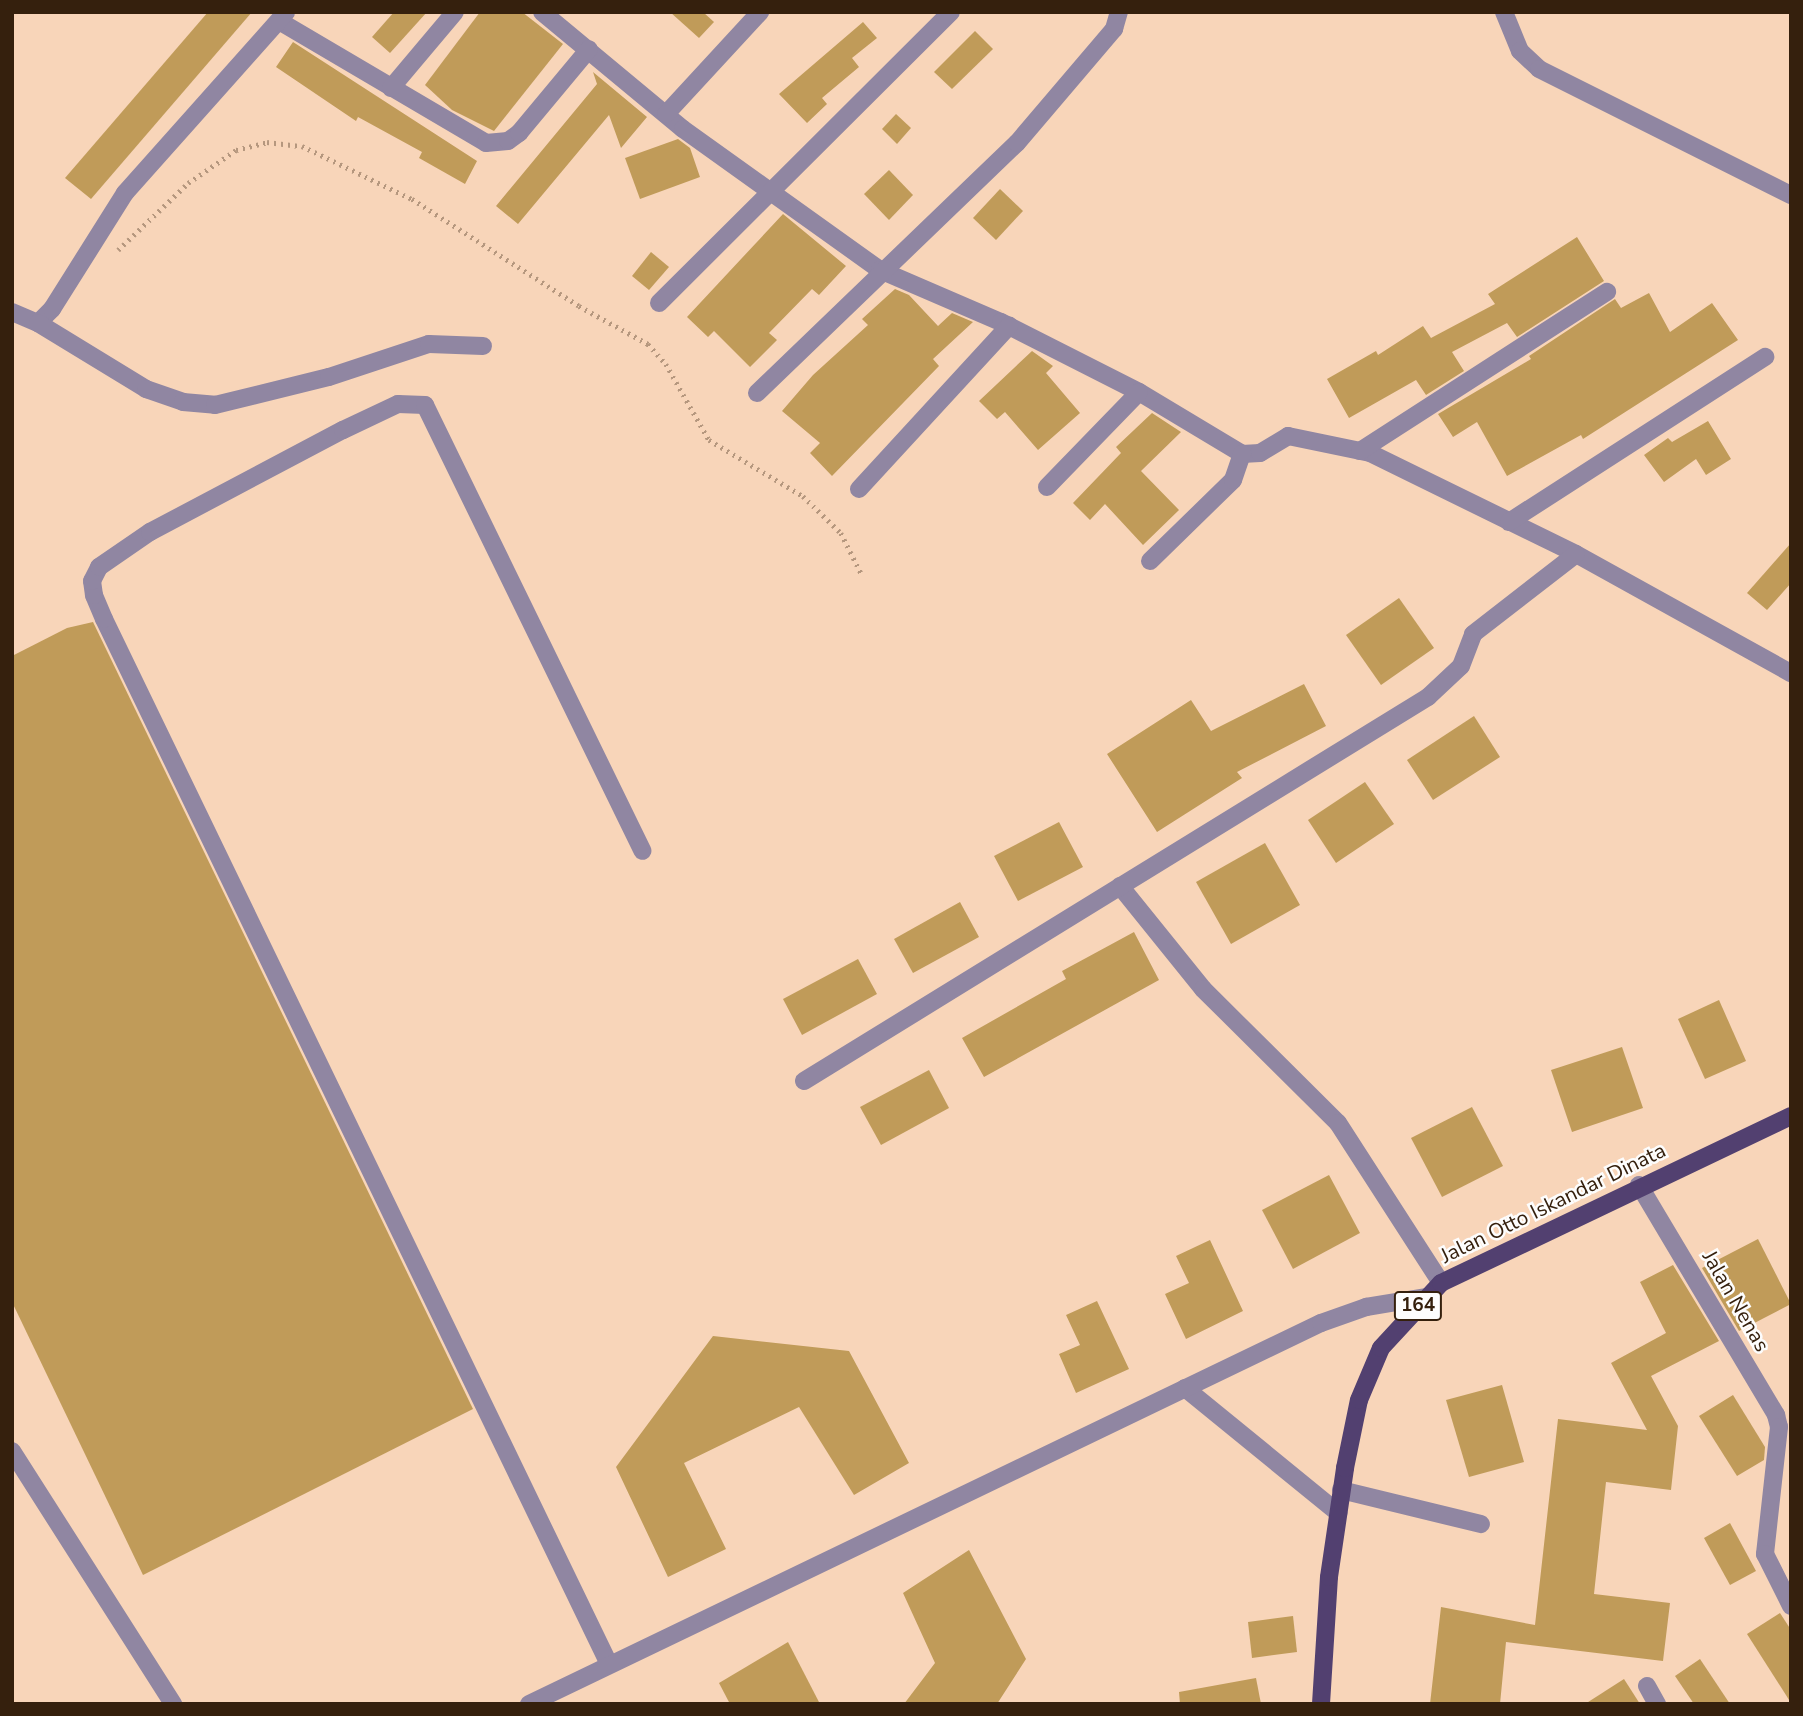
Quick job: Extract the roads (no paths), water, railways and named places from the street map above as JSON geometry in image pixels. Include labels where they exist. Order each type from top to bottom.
[{"type":"main road","name":"Jalan Otto Iskandar Dinata","points":[[1321,1704],[1341,1490],[1359,1400],[1381,1348],[1441,1283],[1639,1185],[1791,1116]]},
{"type":"street","points":[[391,88],[455,12]]},
{"type":"street","points":[[666,114],[760,12]]},
{"type":"street","points":[[659,303],[951,12]]},
{"type":"street","points":[[757,393],[880,270],[1017,143],[1114,29],[1119,12]]},
{"type":"street","points":[[1504,12],[1520,51],[1539,69],[1791,195]]},
{"type":"street","points":[[38,323],[74,278],[125,192],[283,16],[391,88],[476,139],[496,144],[519,133],[589,49]]},
{"type":"street","points":[[555,16],[589,49],[666,114],[771,194],[880,270],[1009,326],[1139,392],[1242,454],[1260,453],[1289,436],[1360,451],[1576,554],[1791,673]]},
{"type":"street","points":[[1360,451],[1607,292]]},
{"type":"street","points":[[12,312],[38,323],[146,389],[183,401],[215,405],[329,377],[429,344],[483,346]]},
{"type":"street","points":[[859,489],[1009,326]]},
{"type":"street","points":[[1509,522],[1765,357]]},
{"type":"street","points":[[1047,487],[1139,392]]},
{"type":"street","points":[[608,1662],[104,620],[93,595],[92,580],[99,567],[150,532],[343,430],[398,404],[425,405],[643,851]]},
{"type":"street","points":[[1150,561],[1233,480],[1242,454]]},
{"type":"street","points":[[804,1081],[1428,697],[1461,666],[1473,634],[1576,554]]},
{"type":"street","points":[[1120,886],[1203,989],[1338,1123],[1441,1283]]},
{"type":"street","name":"Jalan Nenas","points":[[1639,1185],[1776,1415],[1779,1427],[1765,1554],[1791,1606]]},
{"type":"street","points":[[529,1704],[608,1662],[1321,1323],[1366,1307],[1427,1297]]},
{"type":"street","points":[[1185,1388],[1338,1513]]},
{"type":"street","points":[[12,1451],[173,1704]]},
{"type":"street","points":[[1341,1490],[1480,1524]]},
{"type":"street","points":[[1647,1686],[1657,1704]]}]
